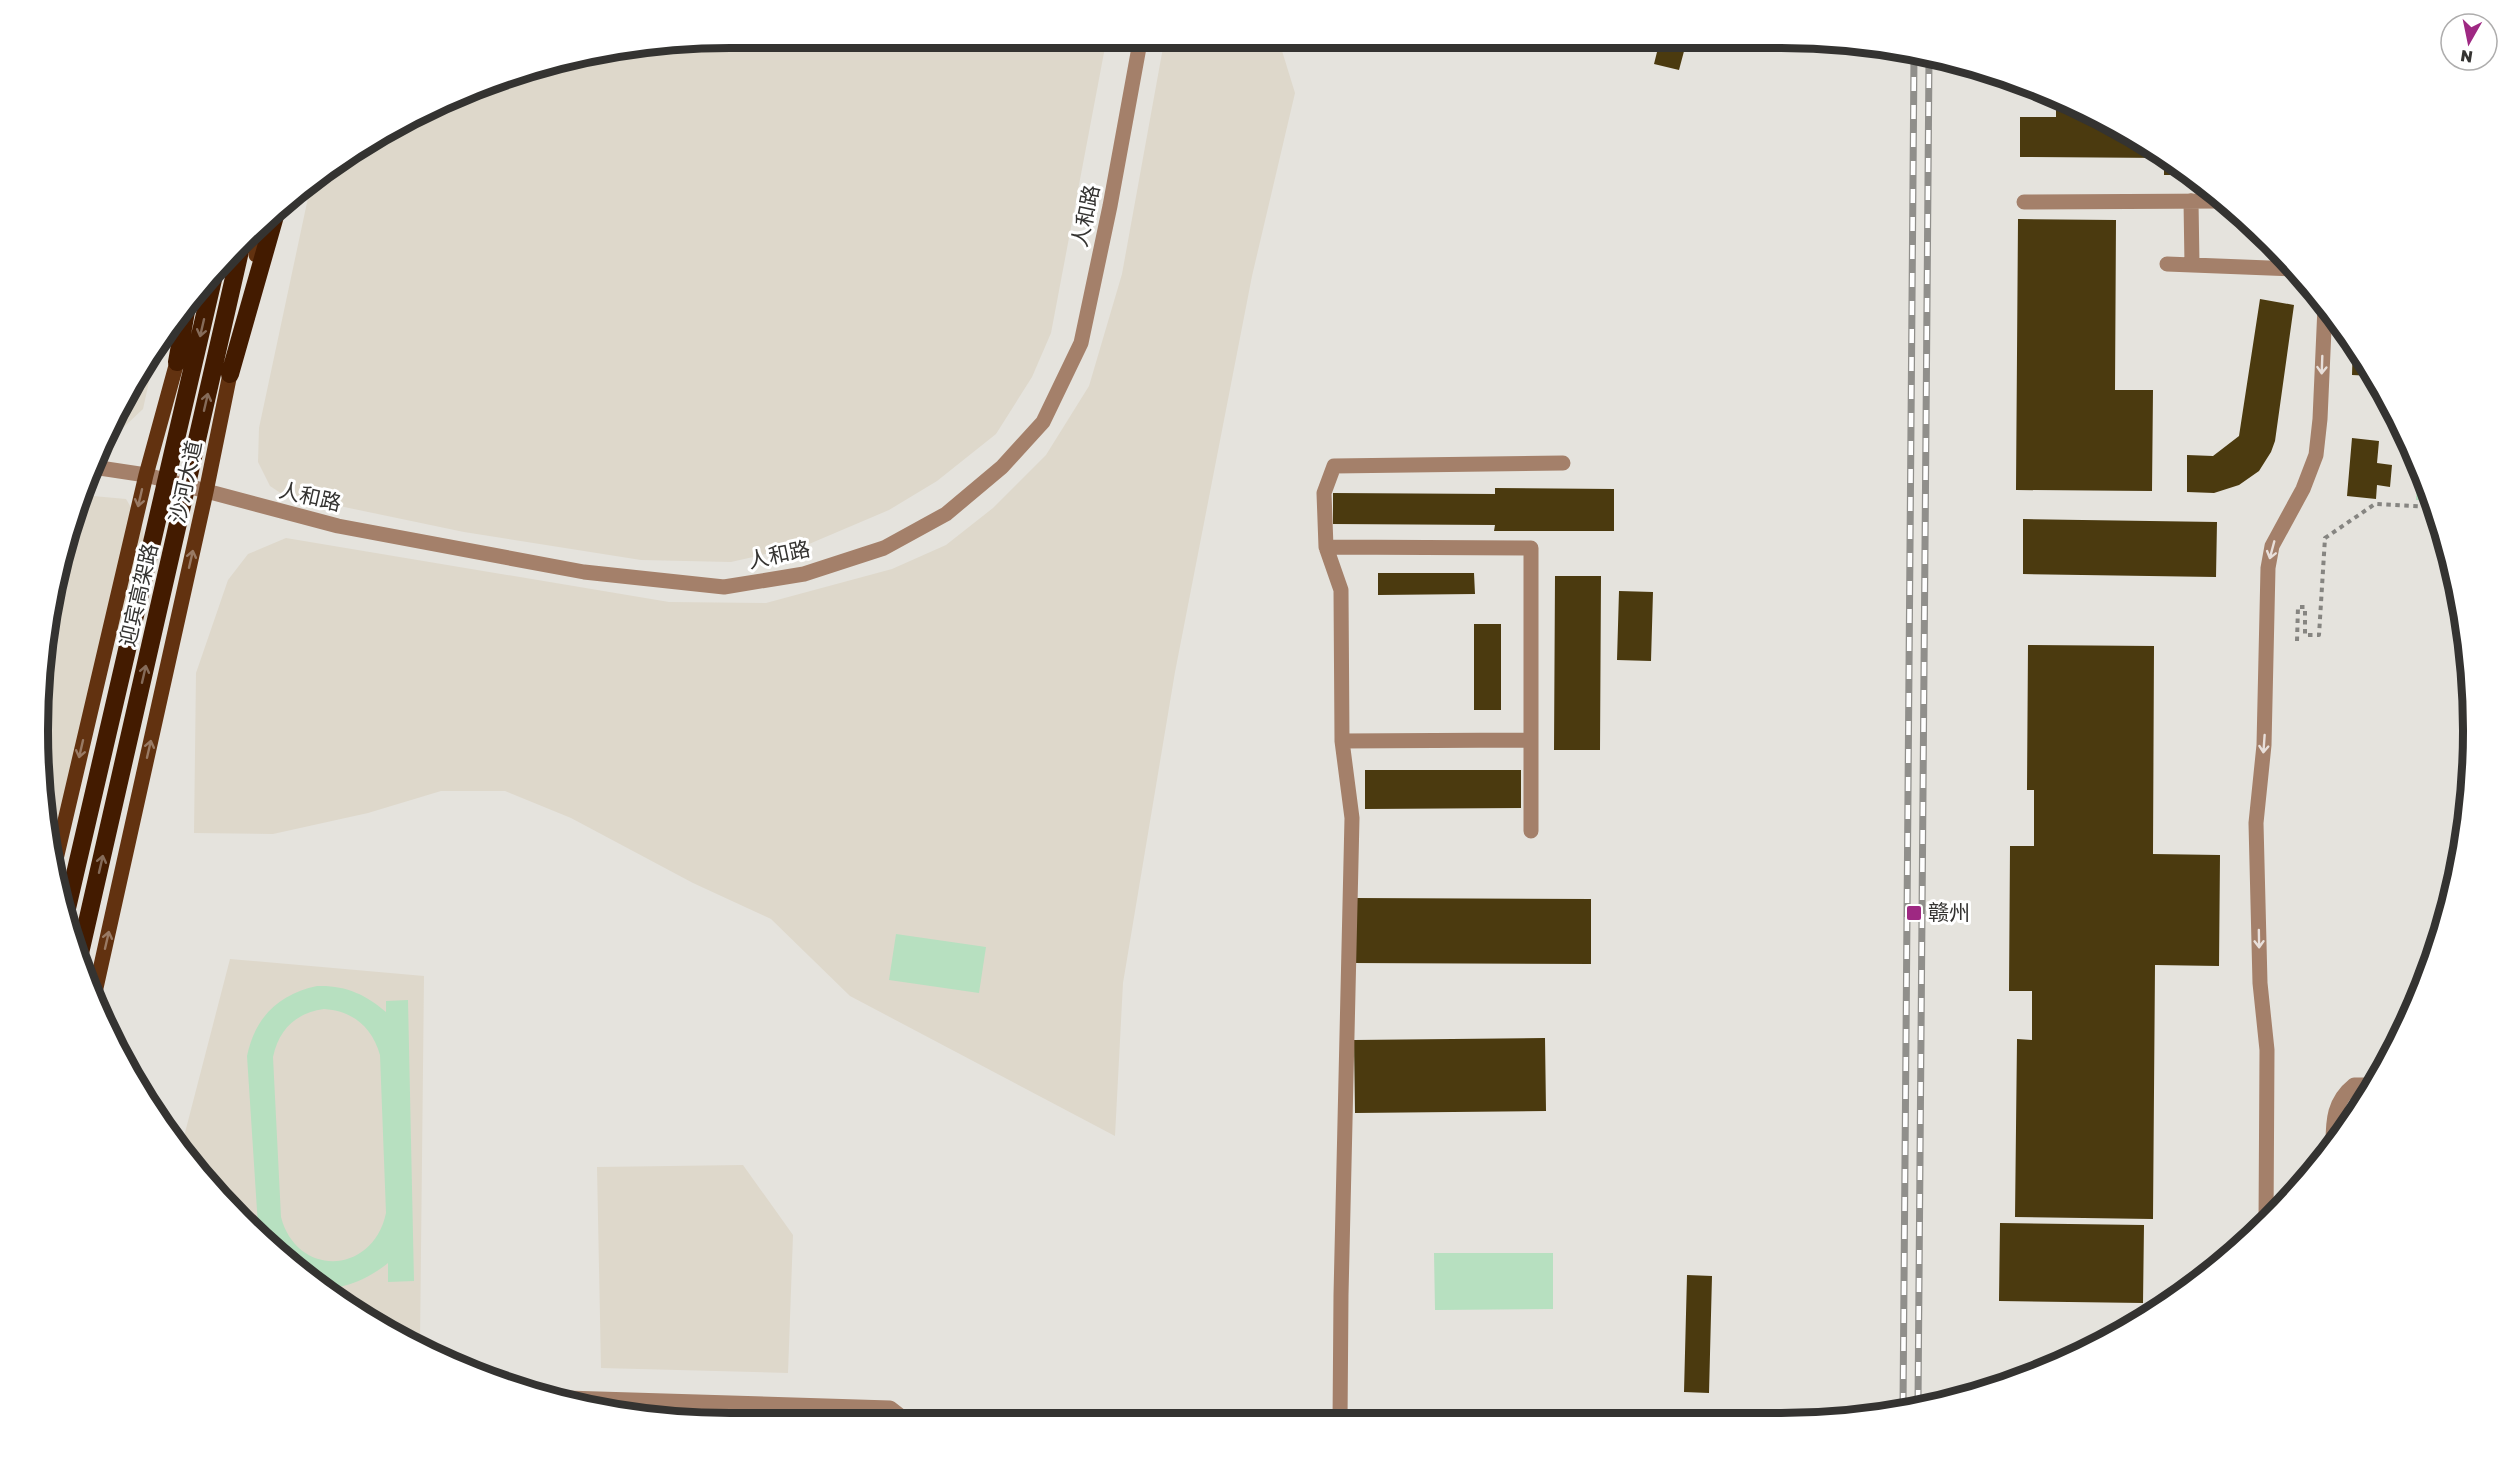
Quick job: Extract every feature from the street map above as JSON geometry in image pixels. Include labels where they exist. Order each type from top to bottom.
[{"type":"highway","points":[[230,374],[273,224]]},
{"type":"highway","name":"迎宾高架路","points":[[82,944],[238,258]]},
{"type":"highway","name":"迎宾高架路","points":[[69,899],[211,287]]},
{"type":"highway","points":[[177,362],[184,322]]},
{"type":"main road","name":"沙河大道","points":[[97,984],[206,492],[259,237]]},
{"type":"main road","name":"沙河大道","points":[[58,846],[146,475],[188,317]]},
{"type":"street","name":"人和路","points":[[100,468],[146,475],[338,526],[584,572],[724,587],[804,574],[884,548],[946,514],[1002,466],[1043,422],[1081,343],[1110,206],[1139,48]]},
{"type":"street","points":[[2191,201],[2192,264]]},
{"type":"street","points":[[2024,202],[2211,201]]},
{"type":"street","points":[[2167,264],[2283,268]]},
{"type":"street","points":[[2266,1210],[2266,1050],[2260,982],[2256,824],[2264,744],[2268,568],[2272,546],[2303,489],[2316,455],[2324,318]]},
{"type":"street","points":[[1340,1413],[1352,818],[1342,741],[1341,590],[1326,547],[1324,494],[1334,466],[1563,463]]},
{"type":"street","points":[[1326,547],[1531,548],[1529,740],[1531,831]]},
{"type":"street","points":[[1342,741],[1529,740]]},
{"type":"street","points":[[2333,1130],[2334,1116],[2341,1098],[2354,1085],[2364,1084]]},
{"type":"street","points":[[592,1399],[890,1408],[896,1413]]},
{"type":"path","points":[[2297,641],[2298,607],[2305,607],[2305,635],[2319,635],[2325,538],[2375,504],[2425,507]]},
{"type":"shaded area","points":[[1105,48],[1051,333],[1032,377],[996,434],[937,481],[889,510],[809,544],[731,562],[641,560],[464,532],[282,494],[270,486],[258,462],[259,428],[309,194],[389,139],[469,100],[554,71],[597,61],[686,49]]},
{"type":"shaded area","points":[[1163,48],[1281,48],[1295,93],[1252,276],[1175,672],[1123,983],[1115,1136],[850,996],[771,919],[693,883],[571,818],[505,791],[441,791],[368,813],[273,834],[194,833],[196,673],[228,580],[248,554],[286,538],[669,602],[766,603],[892,569],[946,545],[993,508],[1046,455],[1089,386],[1122,274]]},
{"type":"shaded area","points":[[152,369],[143,409],[115,435]]},
{"type":"shaded area","points":[[90,496],[126,499],[142,526],[145,545],[74,769],[56,835],[49,775],[48,730],[49,686],[61,597],[71,554]]},
{"type":"shaded area","points":[[230,959],[424,976],[420,1338],[351,1298],[280,1244],[217,1181],[184,1138]]},
{"type":"shaded area","points":[[743,1165],[793,1235],[788,1373],[601,1368],[597,1167]]},
{"type":"green space","points":[[2417,484],[2423,500],[2416,500]]},
{"type":"green space","points":[[896,934],[986,947],[979,993],[889,980]]},
{"type":"green space","points":[[317,986],[337,987],[370,1000],[386,1012],[386,1001],[408,1000],[414,1281],[388,1282],[388,1263],[363,1279],[336,1287],[280,1244],[258,1222],[247,1056],[256,1030],[263,1019],[280,1001]],"holes":[[[324,1009],[344,1013],[360,1022],[372,1036],[380,1055],[386,1213],[378,1233],[366,1248],[351,1258],[335,1261],[318,1259],[302,1251],[290,1237],[281,1217],[273,1057],[284,1031],[305,1014]]]},
{"type":"green space","points":[[1434,1253],[1553,1253],[1553,1309],[1435,1310]]},
{"type":"building","points":[[1658,48],[1685,48],[1679,70],[1654,64]]},
{"type":"building","points":[[2056,106],[2122,139],[2152,158],[2020,157],[2020,117],[2056,117]]},
{"type":"building","points":[[2164,166],[2177,175],[2164,175]]},
{"type":"building","points":[[2018,219],[2116,220],[2115,390],[2153,390],[2152,491],[2016,490]]},
{"type":"building","points":[[2260,299],[2294,305],[2275,441],[2271,452],[2259,471],[2239,485],[2214,493],[2187,492],[2187,455],[2213,456],[2239,436]]},
{"type":"building","points":[[2352,358],[2364,376],[2352,375]]},
{"type":"building","points":[[2352,438],[2379,441],[2377,463],[2392,465],[2390,487],[2377,485],[2376,499],[2347,496]]},
{"type":"building","points":[[1495,488],[1614,489],[1614,531],[1494,531],[1495,525],[1333,524],[1333,493],[1495,494]]},
{"type":"building","points":[[2023,519],[2217,522],[2216,577],[2023,574]]},
{"type":"building","points":[[1378,573],[1474,573],[1475,594],[1378,595]]},
{"type":"building","points":[[1555,576],[1601,576],[1600,750],[1554,750]]},
{"type":"building","points":[[1619,591],[1653,592],[1651,661],[1617,660]]},
{"type":"building","points":[[1474,624],[1501,624],[1501,710],[1474,710]]},
{"type":"building","points":[[2028,645],[2154,646],[2153,854],[2220,855],[2219,966],[2155,965],[2153,1219],[2015,1217],[2017,1039],[2032,1040],[2032,991],[2009,991],[2010,846],[2034,846],[2034,790],[2027,790]]},
{"type":"building","points":[[1365,770],[1521,770],[1521,808],[1365,809]]},
{"type":"building","points":[[1352,898],[1591,899],[1591,964],[1352,963]]},
{"type":"building","points":[[1545,1038],[1546,1111],[1355,1113],[1354,1040]]},
{"type":"building","points":[[2000,1223],[2144,1225],[2143,1303],[1999,1301]]},
{"type":"building","points":[[1687,1275],[1712,1276],[1709,1393],[1684,1392]]},
{"type":"railway","points":[[1903,1402],[1914,61]]},
{"type":"railway","points":[[1918,1399],[1929,64]]},
{"type":"place","name":"赣州","points":[[1914,913]]}]
